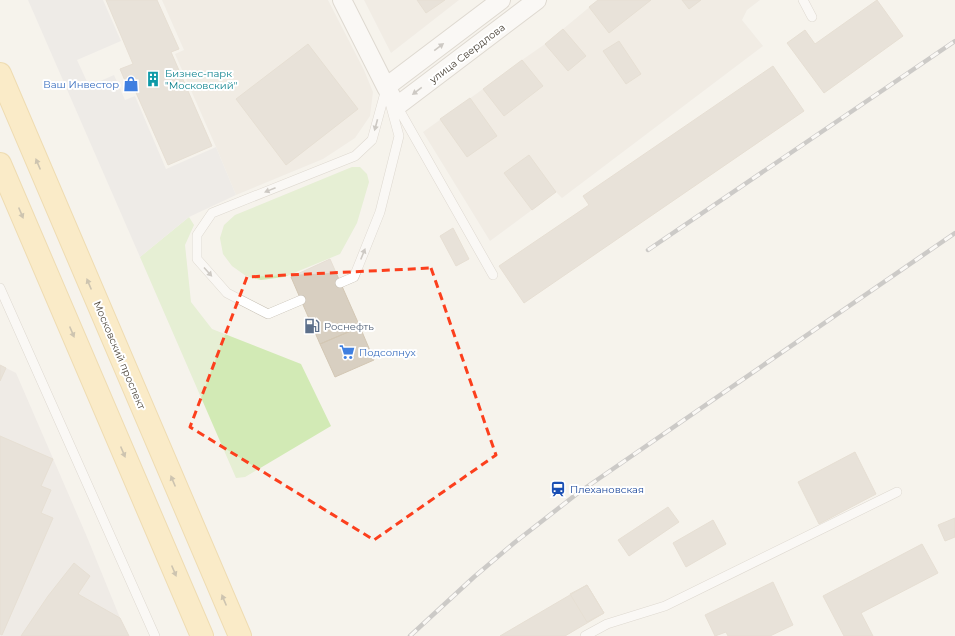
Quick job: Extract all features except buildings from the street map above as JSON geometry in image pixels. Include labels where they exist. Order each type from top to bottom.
[{"type":"main road","name":"Московский проспект","points":[[0,74],[240,636]]},
{"type":"main road","points":[[0,164],[202,636]]},
{"type":"street","points":[[342,0],[386,88],[397,106]]},
{"type":"street","points":[[386,88],[501,0]]},
{"type":"street","name":"улица Свердлова","points":[[397,106],[537,0]]},
{"type":"lane","points":[[803,0],[812,17]]},
{"type":"lane","points":[[340,283],[354,277],[380,212],[399,136],[386,88]]},
{"type":"lane","points":[[301,300],[268,314],[227,293],[197,260],[197,235],[212,214],[355,156],[372,140],[386,88]]},
{"type":"lane","points":[[397,106],[493,275]]},
{"type":"lane","points":[[0,288],[155,636]]},
{"type":"lane","points":[[585,636],[607,624],[665,606],[897,492]]},
{"type":"highlighted area","points":[[431,268],[496,455],[374,540],[190,427],[247,277]]},
{"type":"shaded area","points":[[28,0],[103,0],[121,41],[77,60],[89,86],[114,75],[125,100],[135,96],[166,169],[216,147],[236,195],[189,217],[140,257]]},
{"type":"shaded area","points":[[162,0],[328,0],[364,70],[373,92],[370,116],[355,138],[323,159],[236,195],[175,54],[184,50]]},
{"type":"shaded area","points":[[364,0],[459,0],[391,53]]},
{"type":"shaded area","points":[[598,0],[760,0],[747,10],[742,20],[763,46],[562,198],[556,192],[490,241],[423,132],[545,44]]},
{"type":"shaded area","points":[[0,365],[16,373],[129,636],[0,636]]},
{"type":"green space","points":[[352,167],[360,167],[367,174],[369,182],[357,223],[340,254],[284,277],[261,280],[246,276],[232,266],[223,254],[220,238],[224,225],[235,215]]},
{"type":"green space","points":[[189,217],[194,225],[185,245],[191,302],[212,329],[301,364],[331,426],[245,477],[236,478],[140,257]]},
{"type":"railway","points":[[648,250],[955,41]]},
{"type":"railway","points":[[410,636],[474,577],[514,543],[578,493],[955,233]]},
{"type":"place","name":"Бизнес-парк \"Московский\"","points":[[153,79]]},
{"type":"place","name":"Ваш Инвестор","points":[[131,84]]},
{"type":"place","name":"Роснефть","points":[[312,326]]},
{"type":"place","name":"Подсолнух","points":[[347,352]]},
{"type":"place","name":"Плехановская","points":[[558,489]]}]
